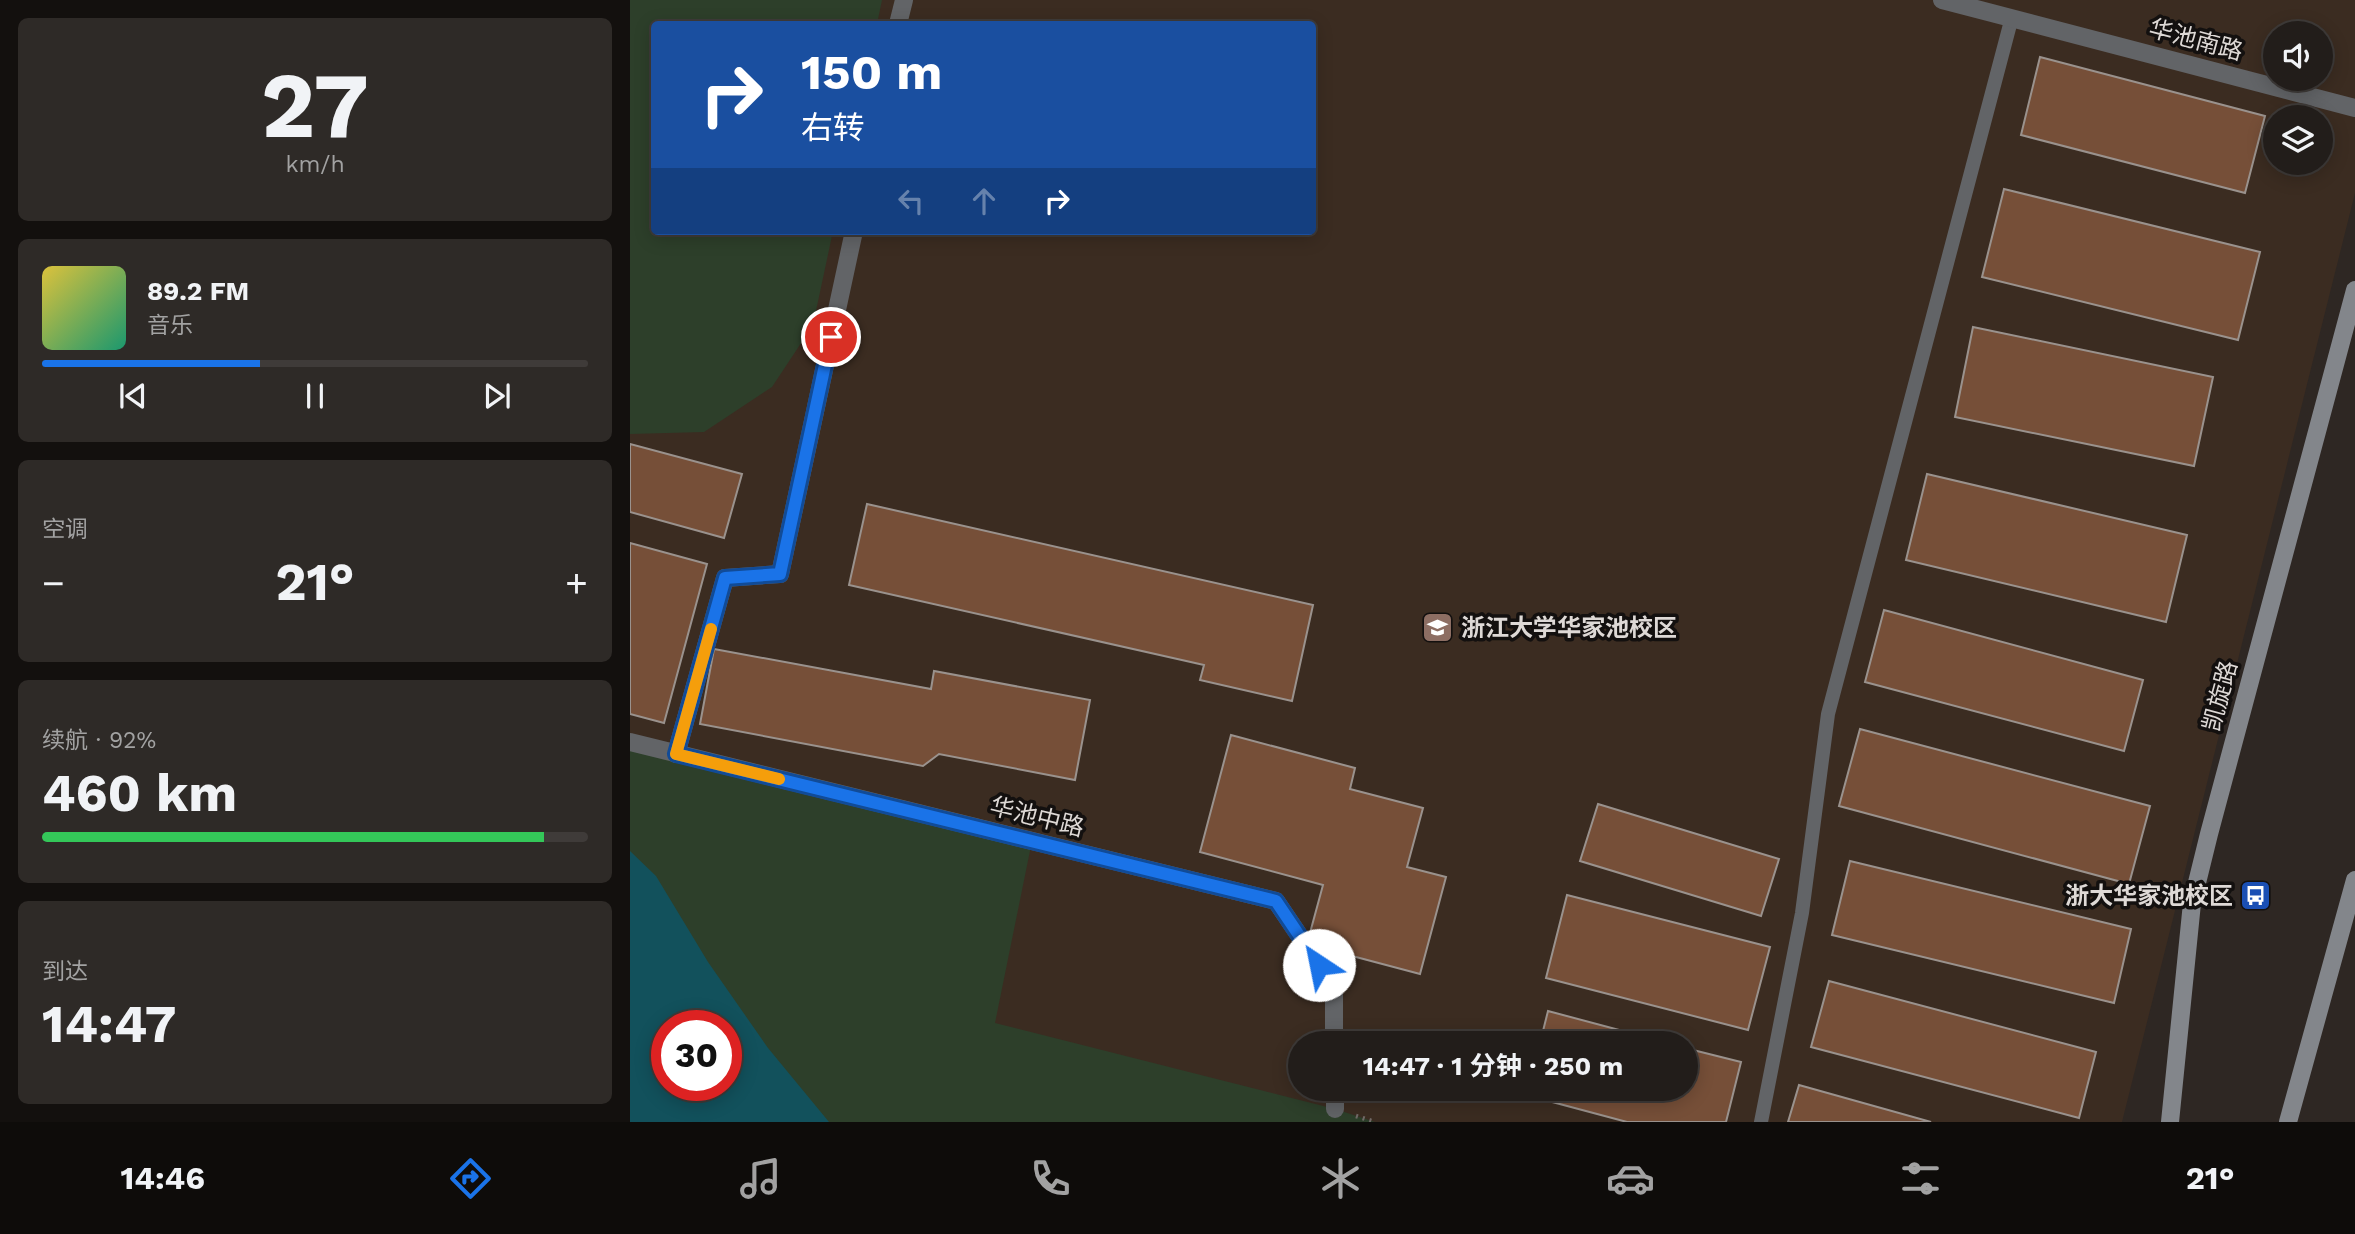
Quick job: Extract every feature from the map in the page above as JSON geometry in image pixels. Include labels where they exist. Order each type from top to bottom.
[{"type":"main road","name":"凯旋路","points":[[2170,1122],[2192,903],[2208,834],[2355,290]]},
{"type":"main road","points":[[2288,1122],[2355,880]]},
{"type":"street","points":[[899,21],[904,0]]},
{"type":"street","name":"华池南路","points":[[1942,0],[2012,16],[2355,108]]},
{"type":"street","points":[[676,754],[725,578],[780,574],[853,235]]},
{"type":"street","name":"华池中路","points":[[630,742],[1276,901],[1334,986],[1334,1031]]},
{"type":"street","points":[[1335,1101],[1335,1109]]},
{"type":"lane","points":[[1760,1122],[1802,914],[1828,714],[2012,16]]},
{"type":"shaded area","name":"浙江大学华家池校区","points":[[630,0],[2355,0],[2355,193],[2122,1122],[630,1122]]},
{"type":"green space","points":[[630,0],[882,0],[878,21],[651,21],[651,235],[832,235],[813,325],[772,387],[704,432],[630,434]]},
{"type":"green space","points":[[630,742],[1032,841],[995,1023],[1288,1097],[1288,1101],[1303,1101],[1335,1109],[1375,1122],[630,1122]]},
{"type":"water","points":[[630,851],[656,876],[708,962],[741,1010],[651,1010],[651,1101],[742,1101],[742,1011],[768,1048],[829,1122],[630,1122]]},
{"type":"building","points":[[2040,57],[2263,115],[2245,193],[2021,135]]},
{"type":"building","points":[[2004,189],[2260,252],[2238,340],[1982,277]]},
{"type":"building","points":[[1973,327],[2213,377],[2194,466],[1955,417]]},
{"type":"building","points":[[630,444],[742,474],[724,538],[630,512]]},
{"type":"building","points":[[1927,474],[2187,535],[2166,622],[1906,560]]},
{"type":"building","points":[[867,504],[1313,605],[1292,701],[1200,680],[1204,665],[849,585]]},
{"type":"building","points":[[630,543],[707,564],[664,723],[630,714]]},
{"type":"building","points":[[1884,610],[2143,680],[2124,751],[1865,682]]},
{"type":"building","points":[[714,649],[931,689],[934,671],[1090,700],[1075,780],[939,754],[923,766],[700,724]]},
{"type":"building","points":[[1860,729],[2150,806],[2129,884],[1839,806]]},
{"type":"building","points":[[1231,735],[1355,768],[1350,789],[1423,808],[1407,867],[1446,877],[1420,974],[1307,944],[1323,885],[1200,852]]},
{"type":"building","points":[[1598,804],[1779,859],[1761,916],[1580,861]]},
{"type":"building","points":[[1850,861],[2131,929],[2114,1003],[1832,935]]},
{"type":"building","points":[[1567,895],[1770,947],[1748,1030],[1546,978]]},
{"type":"building","points":[[1829,981],[2096,1052],[2079,1118],[1811,1047]]},
{"type":"building","points":[[1548,1011],[1623,1031],[1543,1031]]},
{"type":"building","points":[[1698,1051],[1741,1062],[1726,1122],[1627,1122],[1548,1101],[1698,1101]]},
{"type":"building","points":[[1799,1085],[1931,1122],[1788,1122]]},
{"type":"slow traffic","points":[[711,629],[676,754],[779,779]]},
{"type":"place","name":"浙江大学华家池校区","points":[[1438,628]]},
{"type":"place","name":"浙大华家池校区","points":[[2256,896]]},
{"type":"route","points":[[831,337],[780,574],[725,578],[676,754],[1276,901],[1319,965]]}]
